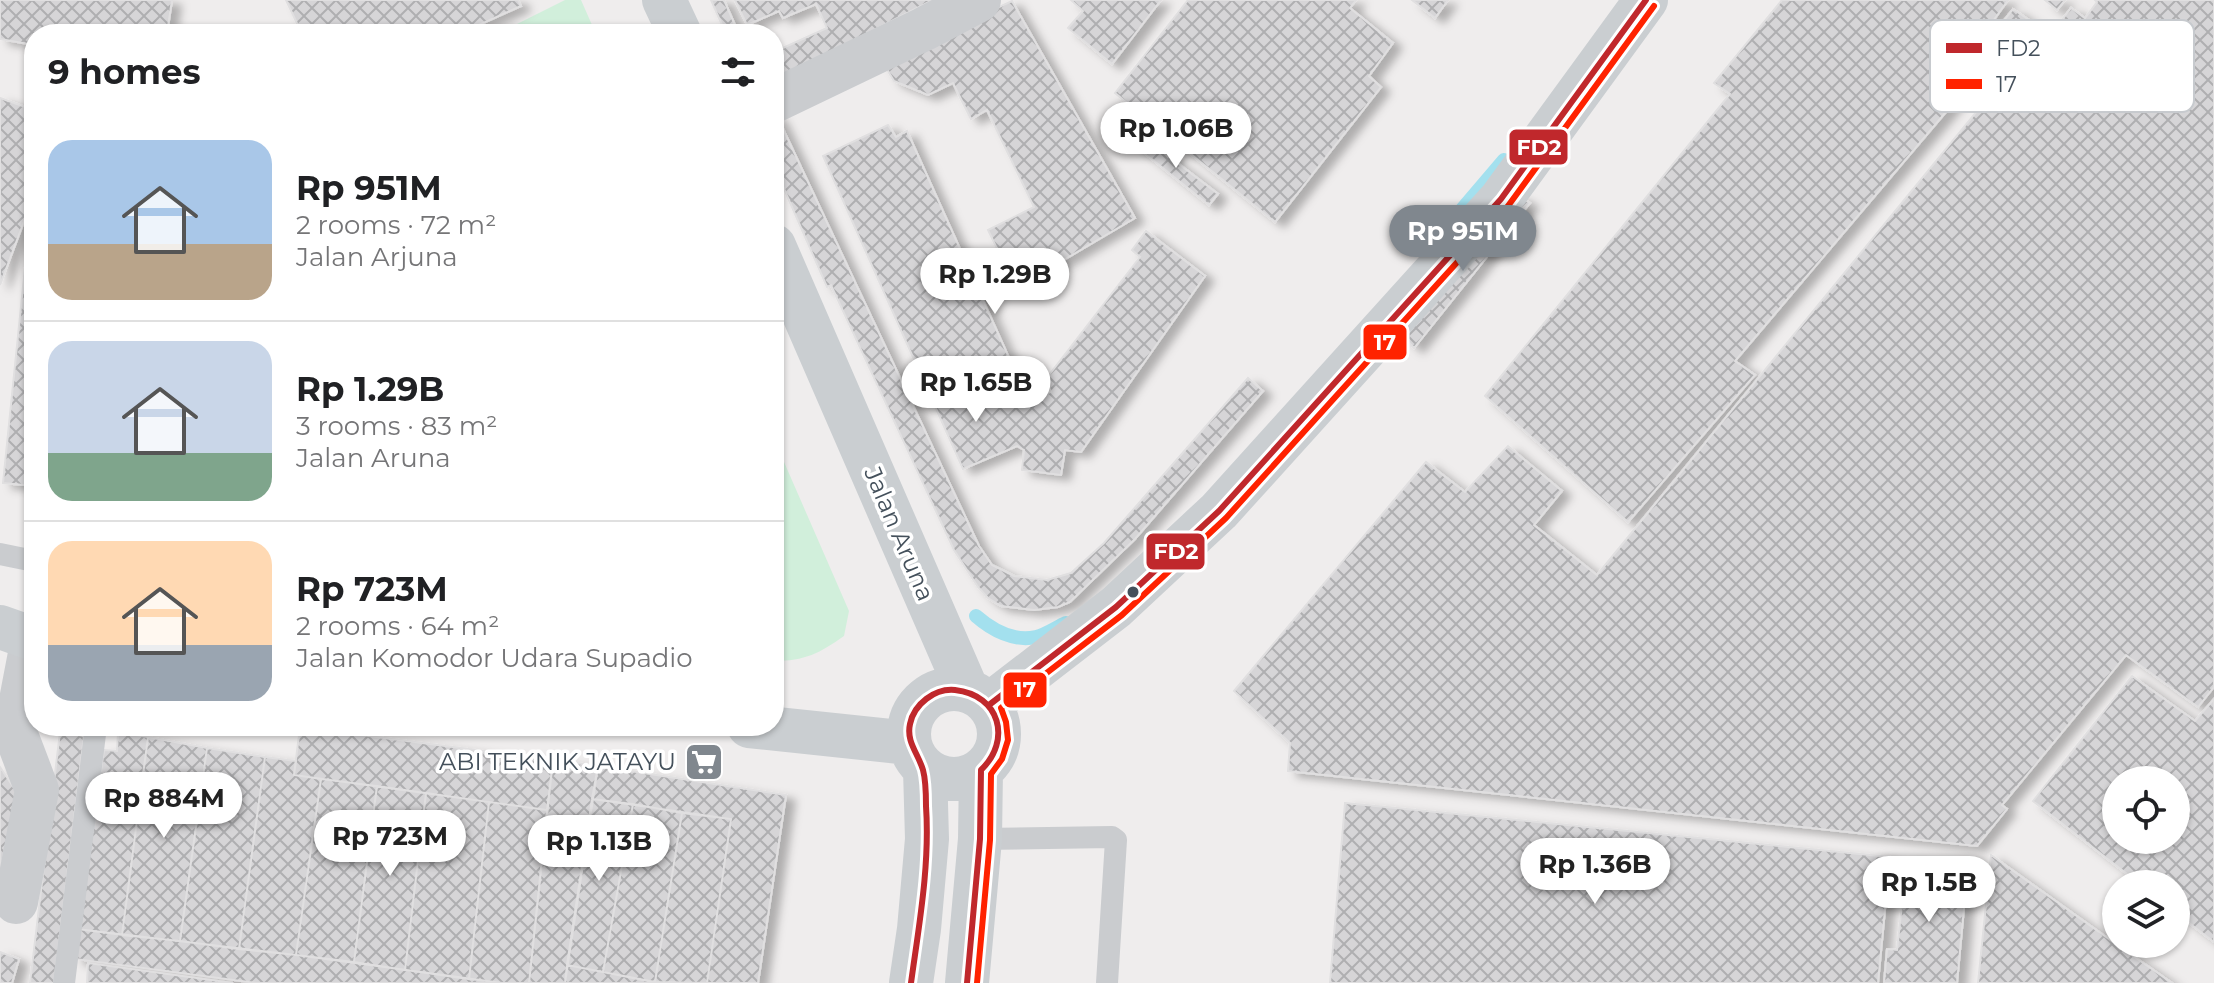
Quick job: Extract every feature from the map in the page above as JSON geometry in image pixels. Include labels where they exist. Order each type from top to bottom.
[{"type":"main road","points":[[664,0],[675,24]]},
{"type":"main road","points":[[978,698],[1116,607],[1219,511],[1501,199],[1646,0]]},
{"type":"main road","name":"Jalan Aruna","points":[[784,268],[978,698]]},
{"type":"main road","points":[[0,627],[24,635]]},
{"type":"main road","points":[[784,732],[917,756],[936,776],[951,779],[968,778],[993,757],[999,739],[997,721],[978,698],[944,690],[923,701],[910,720],[917,756],[927,839],[911,983]]},
{"type":"main road","points":[[967,983],[980,839],[981,770]]},
{"type":"street","points":[[784,96],[979,0]]},
{"type":"street","points":[[16,902],[37,790],[15,732],[24,687]]},
{"type":"lane","points":[[0,554],[24,559]]},
{"type":"lane","points":[[64,983],[95,736]]},
{"type":"lane","points":[[980,839],[1112,837],[1116,840],[1107,983]]},
{"type":"green space","points":[[565,0],[581,0],[592,24],[517,24]]},
{"type":"green space","points":[[784,462],[849,611],[844,636],[803,658],[785,661]]},
{"type":"building","points":[[0,0],[172,0],[168,24],[24,24],[24,43],[0,39]]},
{"type":"building","points":[[286,0],[518,0],[521,6],[481,24],[297,24]]},
{"type":"building","points":[[711,0],[724,0],[735,24],[722,24]]},
{"type":"building","points":[[735,0],[933,0],[784,76],[784,47],[827,28],[816,4],[783,18],[779,11],[747,24]]},
{"type":"building","points":[[1071,0],[1161,0],[1112,64],[1068,28],[1083,11]]},
{"type":"building","points":[[1188,0],[1356,0],[1350,8],[1393,43],[1369,76],[1381,87],[1275,222],[1115,93]]},
{"type":"building","points":[[1412,0],[1448,0],[1435,18]]},
{"type":"building","points":[[1782,0],[2008,0],[1994,20],[1930,20],[1930,112],[1946,112],[1735,361],[1755,375],[1628,522],[1485,396],[1730,94],[1714,83]]},
{"type":"building","points":[[2045,0],[2065,0],[2057,10]]},
{"type":"building","points":[[2095,0],[2214,0],[2214,687],[2198,707],[2126,655],[2002,805],[2007,809],[1977,846],[1288,771],[1290,743],[1234,691],[1426,462],[1465,492],[1508,446],[1562,491],[1534,525],[1597,575],[1976,112],[2194,112],[2194,20],[2062,20],[2071,8],[2085,18],[2097,2]]},
{"type":"building","points":[[1012,1],[1135,218],[1016,288],[988,230],[1034,207],[987,110],[971,119],[953,83],[928,95],[894,81],[882,61]]},
{"type":"building","points":[[2013,9],[2029,20],[2004,20]]},
{"type":"building","points":[[0,98],[24,106],[24,221],[0,285]]},
{"type":"building","points":[[888,125],[896,137],[907,131],[1028,400],[1051,392],[1046,379],[1140,257],[1132,250],[1146,231],[1205,276],[1081,452],[1065,450],[1061,475],[1022,470],[1024,450],[1017,446],[963,469],[823,156]]},
{"type":"building","points":[[784,131],[979,546],[992,565],[1014,576],[1047,580],[1071,573],[1104,543],[1248,378],[1263,391],[1135,539],[1070,602],[1034,610],[1001,606],[978,587],[954,550],[831,285],[827,287],[784,189]]},
{"type":"building","points":[[1141,135],[1218,194],[1209,205],[1133,144]]},
{"type":"building","points":[[1517,195],[1530,203],[1414,348],[1401,334]]},
{"type":"building","points":[[24,277],[24,485],[3,483]]},
{"type":"building","points":[[2132,676],[2195,721],[2214,699],[2214,942],[2190,924],[2190,870],[2122,870],[2033,801]]},
{"type":"building","points":[[60,736],[84,736],[54,983],[30,983]]},
{"type":"building","points":[[118,736],[148,737],[122,935],[77,929],[104,750],[117,751]]},
{"type":"building","points":[[299,736],[369,736],[553,760],[547,810],[294,775]]},
{"type":"building","points":[[148,737],[207,748],[180,941],[122,935]]},
{"type":"building","points":[[207,748],[265,757],[239,949],[180,941]]},
{"type":"building","points":[[265,757],[296,761],[294,775],[321,779],[296,955],[239,949]]},
{"type":"building","points":[[553,760],[598,766],[565,983],[529,983]]},
{"type":"building","points":[[598,766],[786,795],[758,983],[707,983],[731,819],[592,799]]},
{"type":"building","points":[[0,767],[18,794],[0,870]]},
{"type":"building","points":[[321,779],[377,786],[354,962],[296,955]]},
{"type":"building","points":[[377,786],[426,793],[405,970],[354,962]]},
{"type":"building","points":[[426,793],[489,802],[469,979],[405,970]]},
{"type":"building","points":[[592,799],[633,804],[603,972],[567,965]]},
{"type":"building","points":[[489,802],[547,810],[529,983],[469,979]]},
{"type":"building","points":[[1345,803],[1890,857],[1878,983],[1330,983]]},
{"type":"building","points":[[633,804],[682,813],[655,982],[603,972]]},
{"type":"building","points":[[682,813],[731,819],[707,983],[655,982]]},
{"type":"building","points":[[1991,855],[2102,934],[2102,958],[2136,958],[2172,983],[1978,983]]},
{"type":"building","points":[[1907,858],[1968,865],[1957,983],[1884,983],[1887,949],[1897,950]]},
{"type":"building","points":[[77,929],[502,983],[256,983],[75,959]]},
{"type":"building","points":[[0,952],[19,959],[12,983],[0,983]]},
{"type":"building","points":[[88,963],[233,983],[87,983]]},
{"type":"building","points":[[567,965],[603,972],[658,983],[565,983]]},
{"type":"waterway","points":[[1452,221],[1504,160]]},
{"type":"waterway","points":[[976,616],[996,630],[1020,638],[1040,636],[1066,623]]},
{"type":"transit line","name":"FD2","points":[[989,705],[1116,607],[1219,511],[1501,199],[1646,0]]},
{"type":"transit line","name":"17","points":[[977,983],[990,840],[991,774],[1002,759],[1008,740],[1001,708],[1122,615],[1226,518],[1508,206],[1654,6]]},
{"type":"transit line","name":"FD2","points":[[911,983],[923,895],[927,828],[925,779],[909,730],[912,717],[921,704],[947,690],[970,694],[982,700],[991,710],[998,733],[991,758],[981,770],[980,839],[967,983]]},
{"type":"place","name":"ABI TEKNIK JATAYU","points":[[704,762]]}]
